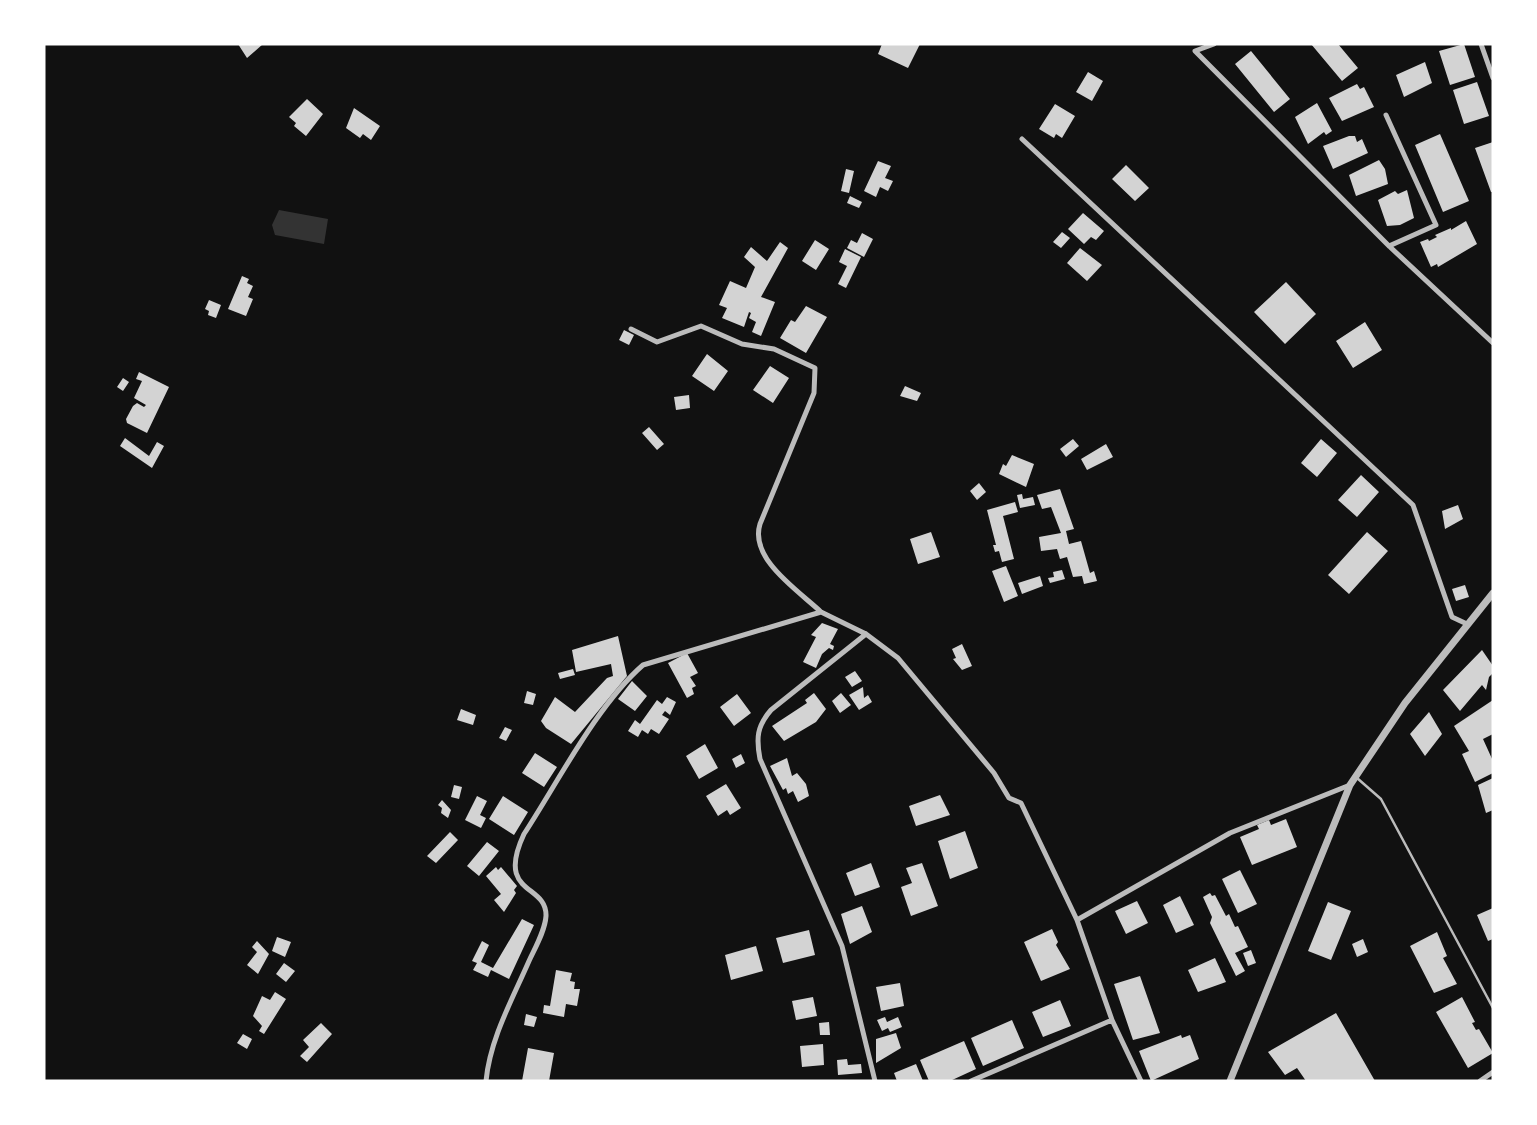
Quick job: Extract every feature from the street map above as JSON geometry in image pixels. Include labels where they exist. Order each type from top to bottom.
[{"type":"street","points":[[1214,44],[1195,51],[1389,246],[1493,343]]},
{"type":"street","points":[[1481,44],[1493,78]]},
{"type":"street","points":[[1386,115],[1436,225],[1389,246]]},
{"type":"street","points":[[1022,139],[1413,505],[1443,598],[1452,617],[1467,624]]},
{"type":"street","points":[[631,329],[657,342],[701,326],[741,344],[774,349],[815,368],[814,393],[760,524],[758,541],[765,557],[821,612],[866,634],[898,658],[994,773],[1009,798],[1021,803],[1077,920],[1112,1020],[1141,1081]]},
{"type":"street","points":[[1230,1081],[1350,785],[1405,703],[1493,593]]},
{"type":"street","points":[[486,1081],[489,1054],[539,940],[546,916],[543,904],[521,883],[513,870],[514,854],[524,834],[629,677],[643,665],[821,612]]},
{"type":"street","points":[[866,634],[771,710],[761,722],[756,739],[760,759],[842,946],[875,1081]]},
{"type":"street","points":[[1077,920],[1230,833],[1350,785]]},
{"type":"street","points":[[971,1081],[1112,1020]]},
{"type":"street","points":[[1480,1081],[1493,1072]]},
{"type":"lane","points":[[1356,777],[1381,799],[1493,1009]]},
{"type":"shaded area","points":[[279,210],[328,219],[324,244],[275,235],[272,225]]},
{"type":"building","points":[[238,44],[263,44],[247,58]]},
{"type":"building","points":[[882,44],[920,44],[908,68],[878,54]]},
{"type":"building","points":[[1311,44],[1338,44],[1358,68],[1342,81]]},
{"type":"building","points":[[1464,44],[1475,77],[1450,85],[1439,51]]},
{"type":"building","points":[[1251,51],[1290,99],[1274,112],[1235,64]]},
{"type":"building","points":[[1425,62],[1432,83],[1404,97],[1396,75]]},
{"type":"building","points":[[1088,72],[1103,81],[1092,101],[1076,92]]},
{"type":"building","points":[[1477,82],[1489,116],[1464,124],[1453,90]]},
{"type":"building","points":[[1357,84],[1360,89],[1364,87],[1374,107],[1342,121],[1329,98]]},
{"type":"building","points":[[307,99],[323,114],[306,136],[294,126],[296,123],[289,117]]},
{"type":"building","points":[[1317,103],[1332,131],[1326,135],[1324,132],[1308,144],[1295,117]]},
{"type":"building","points":[[1055,104],[1075,116],[1062,138],[1056,134],[1054,138],[1039,129]]},
{"type":"building","points":[[354,108],[380,126],[371,140],[363,134],[360,138],[346,128]]},
{"type":"building","points":[[1440,134],[1469,201],[1443,212],[1415,145]]},
{"type":"building","points":[[1355,136],[1357,142],[1362,139],[1368,153],[1333,169],[1323,146]]},
{"type":"building","points":[[1493,142],[1493,192],[1491,192],[1475,148]]},
{"type":"building","points":[[1379,160],[1385,169],[1388,184],[1356,196],[1349,175]]},
{"type":"building","points":[[878,161],[891,166],[885,178],[893,181],[888,191],[880,187],[876,197],[864,191]]},
{"type":"building","points":[[1126,165],[1149,188],[1135,201],[1112,179]]},
{"type":"building","points":[[846,169],[854,171],[849,193],[841,191]]},
{"type":"building","points":[[1407,190],[1414,218],[1400,225],[1387,226],[1378,200],[1395,191],[1398,194]]},
{"type":"building","points":[[850,196],[862,202],[859,208],[847,203]]},
{"type":"building","points":[[1083,213],[1104,231],[1096,240],[1091,237],[1084,244],[1068,229]]},
{"type":"building","points":[[1466,221],[1477,244],[1438,267],[1437,264],[1431,267],[1420,242],[1429,241],[1437,237],[1435,235]]},
{"type":"building","points":[[1062,232],[1070,238],[1061,248],[1053,242]]},
{"type":"building","points":[[862,233],[873,239],[864,257],[847,248],[851,240],[857,243]]},
{"type":"building","points":[[815,240],[829,249],[816,270],[802,261]]},
{"type":"building","points":[[780,242],[788,248],[761,297],[775,302],[761,336],[752,332],[756,322],[749,318],[751,313],[749,312],[744,327],[722,318],[727,308],[719,305],[730,281],[746,288],[755,267],[744,257],[751,247],[767,261]]},
{"type":"building","points":[[1080,248],[1102,265],[1087,281],[1067,263]]},
{"type":"building","points":[[845,249],[861,257],[846,288],[838,284],[847,266],[839,262]]},
{"type":"building","points":[[242,276],[249,279],[247,283],[253,286],[248,297],[253,299],[246,316],[228,309]]},
{"type":"building","points":[[1286,282],[1316,314],[1285,344],[1254,312]]},
{"type":"building","points":[[209,300],[221,305],[216,318],[208,315],[209,311],[205,309]]},
{"type":"building","points":[[806,306],[827,317],[806,353],[780,338],[791,320],[795,322]]},
{"type":"building","points":[[1365,322],[1382,350],[1353,368],[1336,341]]},
{"type":"building","points":[[624,330],[634,335],[629,345],[619,340]]},
{"type":"building","points":[[707,354],[728,371],[714,391],[692,376]]},
{"type":"building","points":[[770,366],[789,378],[773,403],[753,390]]},
{"type":"building","points":[[139,372],[169,387],[147,433],[127,423],[126,419],[137,403],[144,407],[146,405],[134,398],[142,381],[136,379]]},
{"type":"building","points":[[123,378],[129,382],[123,391],[117,387]]},
{"type":"building","points":[[905,386],[921,393],[917,401],[900,396]]},
{"type":"building","points":[[689,395],[690,408],[676,410],[674,397]]},
{"type":"building","points":[[649,427],[664,444],[657,450],[642,433]]},
{"type":"building","points":[[125,438],[149,456],[157,442],[164,446],[152,468],[120,446]]},
{"type":"building","points":[[1073,439],[1079,446],[1066,457],[1060,449]]},
{"type":"building","points":[[1321,439],[1337,453],[1317,477],[1301,463]]},
{"type":"building","points":[[1106,444],[1113,457],[1087,470],[1081,459]]},
{"type":"building","points":[[1012,455],[1034,464],[1026,487],[999,474],[1003,464],[1006,466]]},
{"type":"building","points":[[1361,475],[1379,492],[1357,517],[1338,500]]},
{"type":"building","points":[[979,483],[986,492],[977,500],[970,491]]},
{"type":"building","points":[[1060,489],[1074,529],[1066,531],[1069,544],[1081,541],[1090,573],[1094,571],[1097,581],[1084,584],[1082,576],[1073,577],[1067,557],[1060,559],[1057,549],[1041,551],[1039,537],[1061,533],[1051,507],[1042,509],[1037,495]]},
{"type":"building","points":[[1022,494],[1023,499],[1033,497],[1035,505],[1020,508],[1017,495]]},
{"type":"building","points":[[1015,502],[1018,512],[1003,516],[1014,559],[1002,562],[999,551],[995,552],[993,545],[996,545],[987,510]]},
{"type":"building","points":[[1458,505],[1463,519],[1445,529],[1442,511]]},
{"type":"building","points":[[931,532],[940,557],[918,564],[910,539]]},
{"type":"building","points":[[1367,532],[1388,551],[1349,594],[1328,575]]},
{"type":"building","points":[[1006,566],[1018,596],[1004,602],[992,571]]},
{"type":"building","points":[[1062,570],[1065,579],[1050,583],[1048,578],[1054,577],[1053,572]]},
{"type":"building","points":[[1040,576],[1043,586],[1022,594],[1018,583]]},
{"type":"building","points":[[1465,585],[1469,597],[1456,601],[1452,589]]},
{"type":"building","points":[[822,623],[838,629],[830,644],[834,646],[833,650],[829,648],[822,654],[816,668],[803,662],[816,637],[811,635]]},
{"type":"building","points":[[618,636],[627,676],[571,744],[546,728],[541,721],[555,697],[575,712],[607,678],[613,676],[611,664],[576,672],[572,650]]},
{"type":"building","points":[[962,644],[972,666],[962,670],[953,659],[956,658],[952,649]]},
{"type":"building","points":[[1482,650],[1493,666],[1493,673],[1489,677],[1486,690],[1482,685],[1460,711],[1443,690]]},
{"type":"building","points":[[687,653],[698,673],[690,677],[696,686],[692,688],[694,694],[687,698],[668,663]]},
{"type":"building","points":[[573,669],[575,675],[560,679],[558,673]]},
{"type":"building","points":[[855,671],[862,681],[852,687],[845,677]]},
{"type":"building","points":[[632,681],[647,696],[635,711],[618,699]]},
{"type":"building","points":[[863,687],[864,698],[868,695],[872,702],[859,710],[849,695]]},
{"type":"building","points":[[527,691],[536,694],[533,705],[524,703]]},
{"type":"building","points":[[814,693],[826,709],[816,722],[784,741],[772,726],[807,703],[805,700]]},
{"type":"building","points":[[841,693],[851,705],[840,713],[832,701]]},
{"type":"building","points":[[737,694],[751,713],[734,726],[720,707]]},
{"type":"building","points":[[667,697],[676,702],[670,715],[665,711],[662,715],[669,719],[659,734],[651,729],[648,734],[642,730],[638,737],[628,731],[635,720],[640,724],[657,700],[662,704]]},
{"type":"building","points":[[1493,700],[1493,734],[1483,739],[1493,761],[1493,773],[1475,782],[1462,754],[1469,751],[1454,726]]},
{"type":"building","points":[[461,709],[476,715],[473,725],[457,720]]},
{"type":"building","points":[[1429,712],[1442,734],[1425,756],[1410,734]]},
{"type":"building","points":[[505,727],[512,730],[506,741],[499,738]]},
{"type":"building","points":[[705,744],[718,768],[699,779],[686,756]]},
{"type":"building","points":[[535,753],[557,767],[544,787],[522,773]]},
{"type":"building","points":[[741,754],[745,763],[736,768],[732,759]]},
{"type":"building","points":[[787,758],[792,776],[797,773],[806,784],[809,796],[798,802],[793,791],[788,794],[786,788],[783,790],[770,766]]},
{"type":"building","points":[[1493,778],[1493,810],[1486,813],[1478,785]]},
{"type":"building","points":[[726,784],[741,808],[730,815],[727,810],[718,816],[706,796]]},
{"type":"building","points":[[454,785],[462,787],[459,799],[451,797]]},
{"type":"building","points":[[940,795],[950,815],[916,826],[909,806]]},
{"type":"building","points":[[477,796],[487,801],[480,815],[486,818],[481,828],[465,820]]},
{"type":"building","points":[[503,796],[528,812],[514,835],[489,819]]},
{"type":"building","points":[[442,800],[451,810],[448,818],[441,813],[442,808],[438,805]]},
{"type":"building","points":[[1286,819],[1297,847],[1252,865],[1240,837],[1259,829],[1257,825],[1269,820],[1271,825]]},
{"type":"building","points":[[965,831],[978,868],[950,879],[938,841]]},
{"type":"building","points":[[450,832],[458,840],[436,863],[427,856]]},
{"type":"building","points":[[487,842],[499,851],[479,876],[467,866]]},
{"type":"building","points":[[871,863],[880,887],[855,896],[846,873]]},
{"type":"building","points":[[922,863],[938,906],[911,916],[901,887],[912,883],[906,868]]},
{"type":"building","points":[[496,867],[498,870],[501,867],[517,886],[514,890],[516,893],[504,912],[494,900],[501,894],[486,876]]},
{"type":"building","points":[[1240,870],[1257,904],[1238,913],[1222,879]]},
{"type":"building","points":[[1210,893],[1215,895],[1226,916],[1229,914],[1235,927],[1238,926],[1248,947],[1235,953],[1245,971],[1236,976],[1210,923],[1212,917],[1203,897]]},
{"type":"building","points":[[1180,896],[1194,925],[1176,933],[1163,905]]},
{"type":"building","points":[[1137,901],[1148,923],[1126,934],[1115,911]]},
{"type":"building","points":[[1328,902],[1351,911],[1331,960],[1308,951]]},
{"type":"building","points":[[862,906],[872,932],[850,944],[841,914]]},
{"type":"building","points":[[1493,908],[1493,939],[1488,941],[1477,915]]},
{"type":"building","points":[[522,919],[534,925],[509,979],[491,970],[488,977],[473,970],[477,963],[472,961],[482,941],[489,945],[481,962],[493,968]]},
{"type":"building","points":[[1052,929],[1058,942],[1056,945],[1070,969],[1041,981],[1024,942]]},
{"type":"building","points":[[809,930],[815,955],[783,963],[776,938]]},
{"type":"building","points":[[1437,932],[1447,956],[1443,958],[1457,984],[1434,993],[1410,946]]},
{"type":"building","points":[[277,937],[291,942],[285,957],[272,951]]},
{"type":"building","points":[[1363,939],[1368,952],[1357,957],[1352,944]]},
{"type":"building","points":[[257,941],[269,954],[258,974],[247,965],[257,952],[252,947]]},
{"type":"building","points":[[756,946],[763,971],[731,980],[725,955]]},
{"type":"building","points":[[1251,950],[1256,963],[1248,966],[1243,953]]},
{"type":"building","points":[[1215,958],[1226,982],[1198,992],[1188,970]]},
{"type":"building","points":[[284,963],[295,971],[286,982],[276,974]]},
{"type":"building","points":[[556,970],[572,973],[570,981],[575,982],[574,989],[580,989],[577,1006],[566,1004],[564,1017],[543,1013],[544,1005],[550,1006]]},
{"type":"building","points":[[1140,976],[1160,1033],[1133,1040],[1114,984]]},
{"type":"building","points":[[900,983],[904,1006],[881,1011],[876,987]]},
{"type":"building","points":[[275,992],[286,999],[264,1034],[259,1031],[262,1026],[253,1016],[262,996],[270,1000]]},
{"type":"building","points":[[813,997],[817,1016],[796,1020],[792,1001]]},
{"type":"building","points":[[1462,997],[1475,1022],[1472,1023],[1476,1030],[1479,1029],[1493,1053],[1468,1068],[1436,1012]]},
{"type":"building","points":[[1060,1000],[1071,1026],[1043,1037],[1032,1012]]},
{"type":"building","points":[[1336,1013],[1375,1081],[1306,1081],[1297,1068],[1285,1075],[1268,1052]]},
{"type":"building","points":[[526,1014],[537,1017],[534,1027],[524,1025]]},
{"type":"building","points":[[885,1017],[887,1022],[898,1017],[902,1027],[890,1032],[888,1028],[882,1031],[877,1020]]},
{"type":"building","points":[[1012,1020],[1024,1048],[983,1066],[971,1038]]},
{"type":"building","points":[[829,1022],[830,1035],[820,1035],[819,1023]]},
{"type":"building","points":[[321,1023],[332,1034],[307,1062],[300,1056],[309,1047],[303,1040]]},
{"type":"building","points":[[896,1033],[901,1048],[876,1063],[876,1039]]},
{"type":"building","points":[[243,1034],[252,1039],[247,1049],[237,1043]]},
{"type":"building","points":[[1181,1035],[1182,1038],[1190,1035],[1199,1059],[1151,1081],[1139,1051]]},
{"type":"building","points":[[964,1041],[976,1069],[950,1081],[929,1081],[920,1060]]},
{"type":"building","points":[[823,1044],[824,1065],[802,1067],[800,1046]]},
{"type":"building","points":[[528,1048],[554,1053],[549,1081],[522,1081]]},
{"type":"building","points":[[847,1059],[848,1065],[861,1064],[862,1073],[838,1075],[837,1060]]},
{"type":"building","points":[[916,1064],[923,1081],[897,1081],[894,1073]]}]
